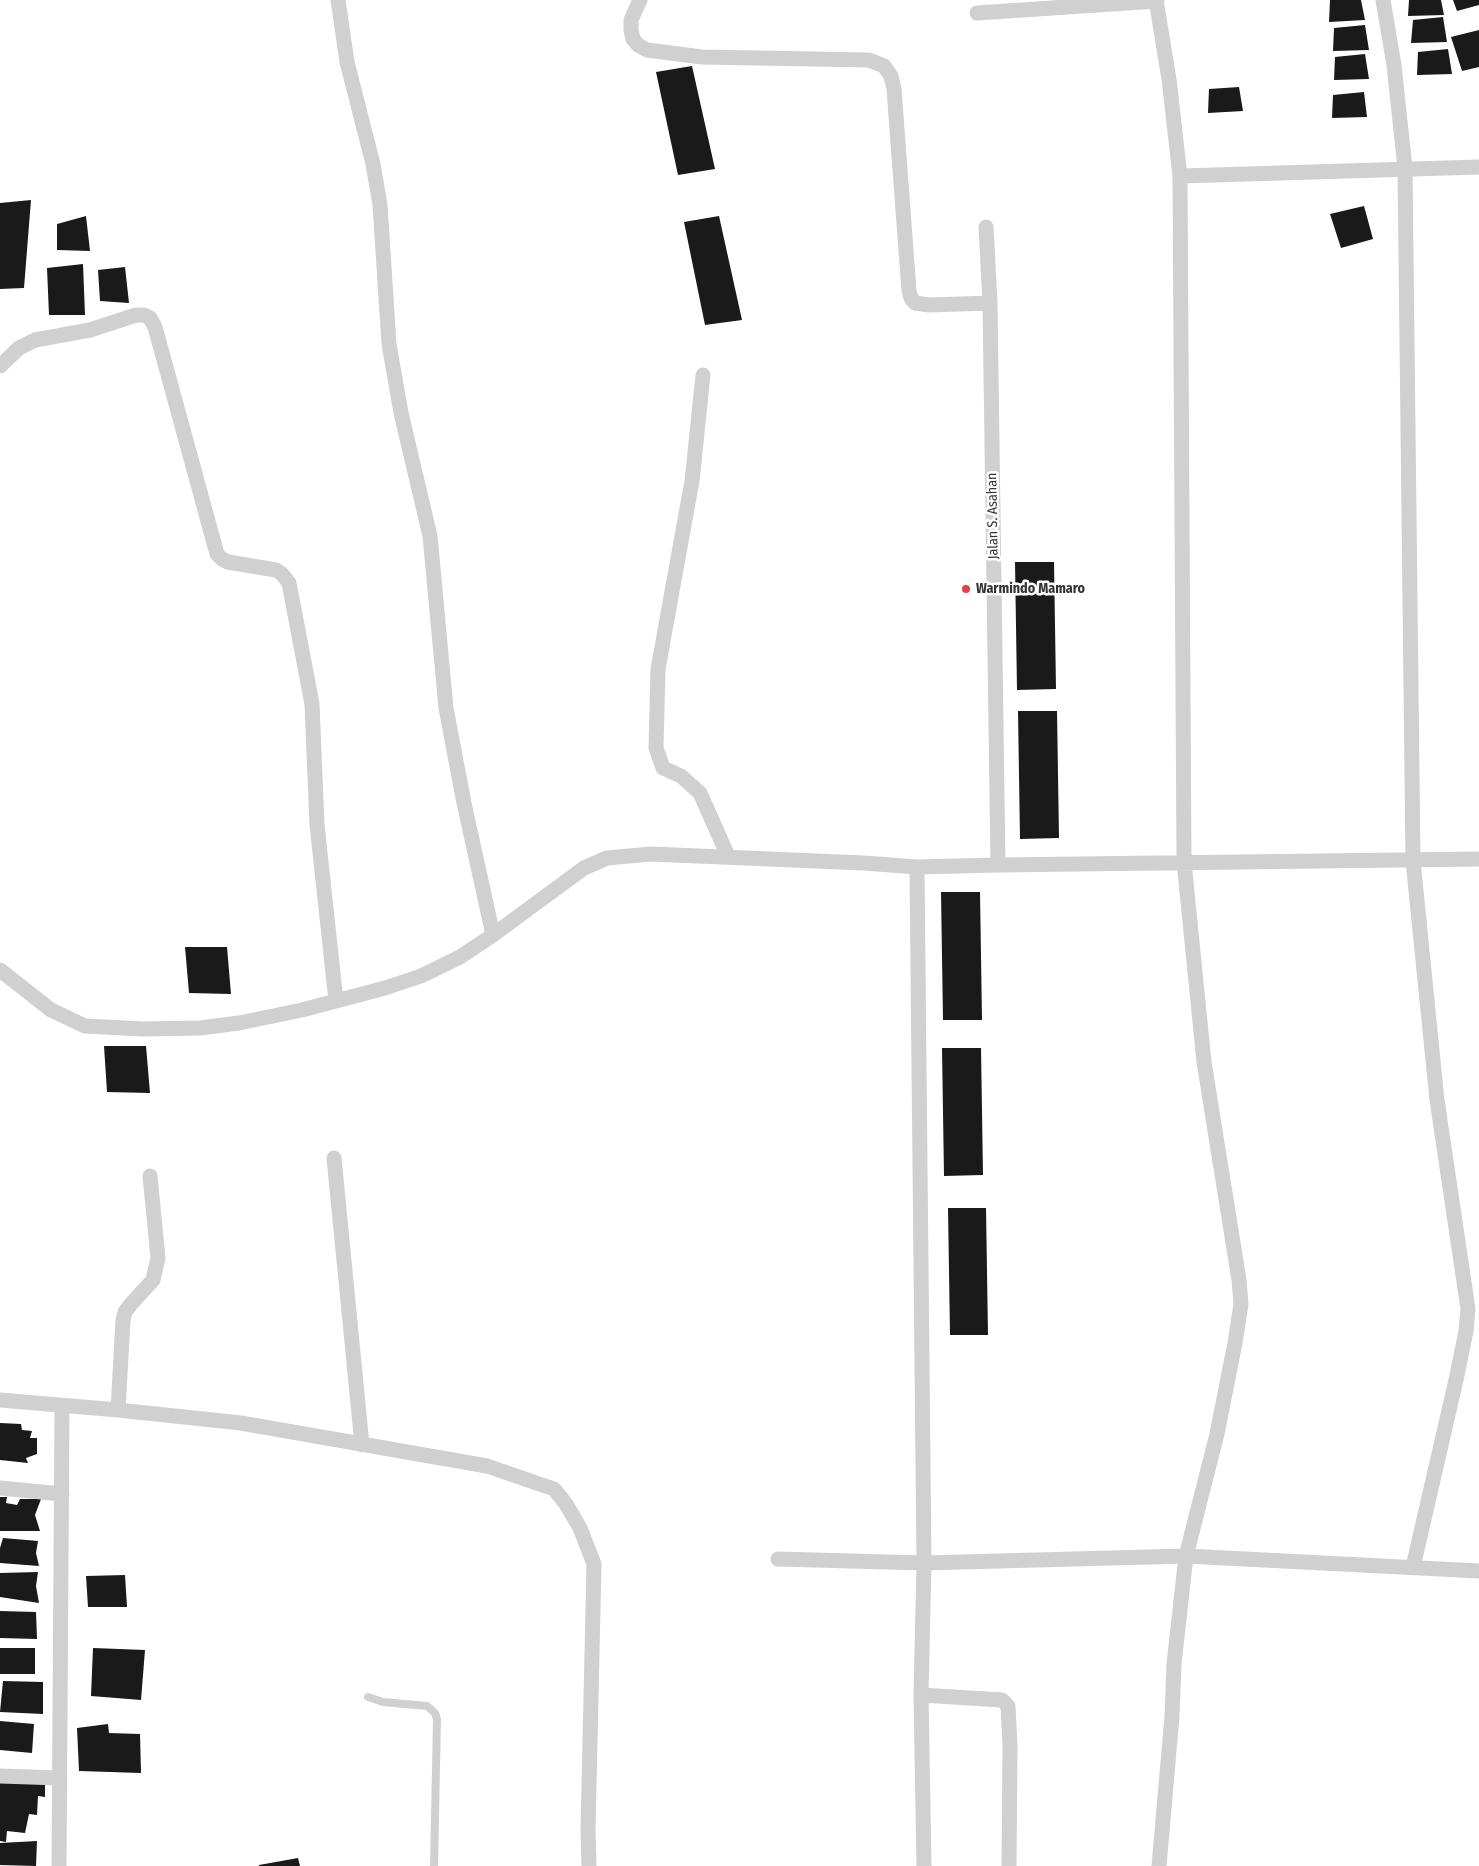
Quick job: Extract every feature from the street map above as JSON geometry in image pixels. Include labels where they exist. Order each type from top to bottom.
[{"type":"street","points":[[338,0],[347,62],[373,164],[380,205],[389,344],[401,413],[430,536],[446,708],[464,803],[493,935]]},
{"type":"street","points":[[640,0],[631,20],[630,30],[633,40],[647,50],[702,57],[869,60],[884,66],[890,76],[894,89],[907,273],[911,298],[915,303],[929,305],[990,303]]},
{"type":"street","points":[[1383,0],[1394,65],[1405,168],[1414,861],[1437,1100],[1468,1309],[1466,1331],[1456,1380],[1413,1567]]},
{"type":"street","points":[[977,13],[1156,1],[1169,79],[1180,176],[1184,862],[1204,1062],[1239,1280],[1241,1304],[1217,1434],[1186,1556],[1174,1664],[1172,1716],[1159,1866]]},
{"type":"street","points":[[1180,176],[1479,167]]},
{"type":"street","name":"Jalan S. Asahan","points":[[986,227],[990,303],[998,865]]},
{"type":"street","points":[[0,366],[19,348],[35,340],[90,330],[136,315],[144,315],[150,318],[155,328],[217,554],[228,562],[276,570],[289,583],[312,704],[316,825],[336,1001]]},
{"type":"street","points":[[703,375],[692,481],[658,669],[656,748],[663,768],[681,776],[700,793],[728,856]]},
{"type":"street","points":[[0,970],[51,1010],[85,1026],[143,1029],[200,1028],[248,1022],[336,1001],[421,976],[460,957],[584,868],[607,858],[651,854],[728,856],[917,867],[1479,859]]},
{"type":"street","points":[[917,867],[924,1563],[921,1695],[924,1866]]},
{"type":"street","points":[[334,1158],[362,1445]]},
{"type":"street","points":[[118,1410],[123,1320],[128,1308],[153,1280],[158,1258],[150,1176]]},
{"type":"street","points":[[0,1400],[62,1407],[118,1410],[241,1424],[487,1466],[554,1489],[566,1504],[580,1528],[594,1564],[588,1830],[589,1866]]},
{"type":"street","points":[[59,1866],[62,1407]]},
{"type":"street","points":[[0,1488],[62,1494]]},
{"type":"street","points":[[778,1559],[924,1563],[1186,1556],[1479,1571]]},
{"type":"street","points":[[921,1695],[1002,1700],[1008,1706],[1010,1746],[1009,1866]]},
{"type":"street","points":[[0,1776],[60,1778]]},
{"type":"lane","points":[[368,1697],[383,1702],[427,1706],[435,1713],[437,1719],[434,1866]]},
{"type":"building","points":[[1330,0],[1361,0],[1365,20],[1329,22]]},
{"type":"building","points":[[1409,0],[1441,0],[1444,15],[1408,16]]},
{"type":"building","points":[[1453,0],[1479,0],[1479,5],[1457,11]]},
{"type":"building","points":[[1443,17],[1447,42],[1411,43],[1413,20]]},
{"type":"building","points":[[1365,25],[1369,50],[1333,51],[1334,28]]},
{"type":"building","points":[[1479,30],[1479,67],[1462,71],[1451,37]]},
{"type":"building","points":[[1448,49],[1452,74],[1417,75],[1418,52]]},
{"type":"building","points":[[1365,54],[1369,79],[1334,80],[1335,57]]},
{"type":"building","points":[[692,66],[715,169],[678,175],[656,72]]},
{"type":"building","points":[[1239,87],[1243,111],[1208,113],[1209,89]]},
{"type":"building","points":[[1364,92],[1367,117],[1332,118],[1333,95]]},
{"type":"building","points":[[31,200],[24,288],[0,289],[0,203]]},
{"type":"building","points":[[1364,206],[1373,239],[1341,248],[1330,214]]},
{"type":"building","points":[[86,216],[90,251],[57,250],[57,224]]},
{"type":"building","points":[[719,216],[742,320],[705,325],[684,222]]},
{"type":"building","points":[[83,264],[85,315],[49,315],[47,268]]},
{"type":"building","points":[[125,267],[129,303],[100,301],[98,270]]},
{"type":"building","points":[[1015,562],[1054,562],[1056,689],[1017,690]]},
{"type":"building","points":[[1018,711],[1057,711],[1059,838],[1020,839]]},
{"type":"building","points":[[941,892],[980,892],[982,1020],[943,1020]]},
{"type":"building","points":[[185,947],[227,947],[231,994],[189,993]]},
{"type":"building","points":[[104,1046],[146,1046],[150,1093],[107,1092]]},
{"type":"building","points":[[942,1048],[981,1048],[983,1175],[944,1176]]},
{"type":"building","points":[[948,1208],[986,1208],[988,1335],[950,1335]]},
{"type":"building","points":[[0,1423],[21,1424],[22,1430],[32,1431],[30,1438],[37,1438],[37,1454],[26,1458],[28,1463],[0,1460]]},
{"type":"building","points":[[0,1497],[7,1497],[6,1503],[17,1505],[20,1499],[41,1499],[35,1515],[40,1531],[0,1531]]},
{"type":"building","points":[[3,1538],[38,1541],[36,1553],[39,1566],[0,1563],[0,1548]]},
{"type":"building","points":[[38,1572],[36,1586],[39,1603],[0,1597],[0,1573]]},
{"type":"building","points":[[125,1575],[127,1607],[88,1607],[86,1576]]},
{"type":"building","points":[[0,1611],[36,1612],[37,1639],[0,1638]]},
{"type":"building","points":[[0,1648],[35,1648],[35,1674],[0,1674]]},
{"type":"building","points":[[93,1648],[145,1650],[141,1700],[91,1696]]},
{"type":"building","points":[[3,1681],[43,1682],[43,1714],[0,1712]]},
{"type":"building","points":[[0,1721],[34,1724],[32,1753],[0,1750]]},
{"type":"building","points":[[108,1724],[109,1733],[140,1734],[141,1773],[79,1771],[77,1728]]},
{"type":"building","points":[[0,1781],[45,1784],[45,1797],[38,1796],[37,1815],[29,1814],[25,1833],[7,1831],[6,1842],[0,1841]]},
{"type":"building","points":[[37,1841],[36,1866],[0,1865],[0,1843]]},
{"type":"building","points":[[298,1858],[300,1866],[259,1866],[259,1865]]},
{"type":"place","name":"Warmindo Mamaro","points":[[966,589]]}]
